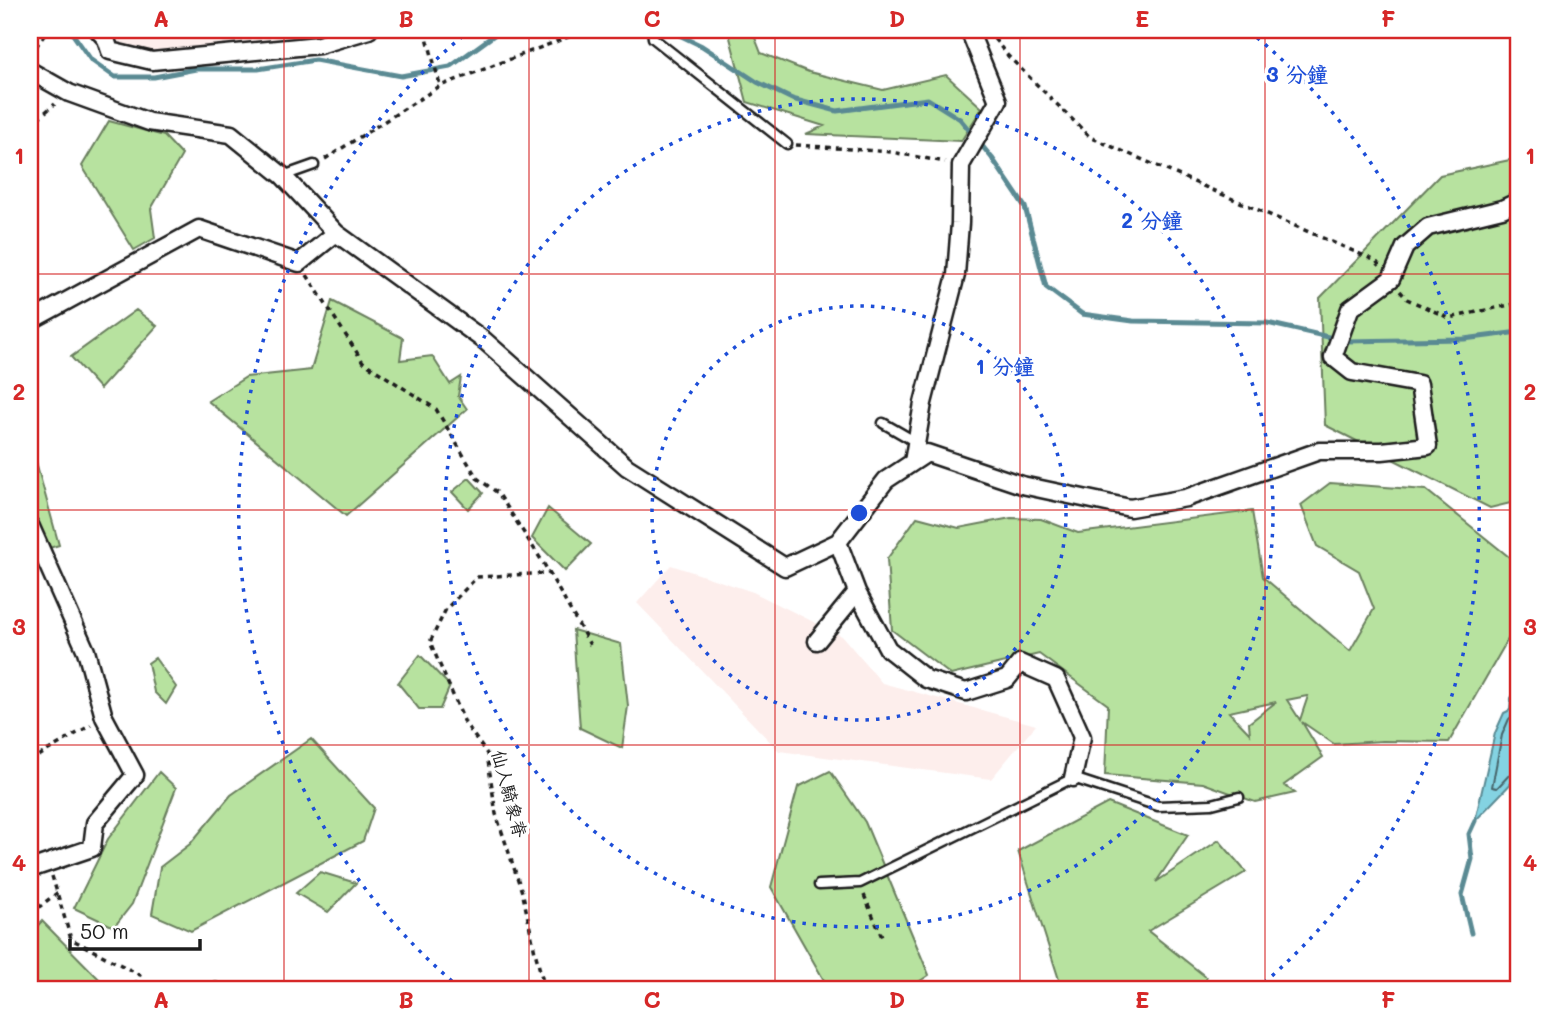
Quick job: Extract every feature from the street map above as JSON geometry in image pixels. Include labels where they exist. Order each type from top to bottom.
[{"type":"street","points":[[99,30],[106,38],[110,51],[152,61],[319,45],[369,30]]},
{"type":"street","points":[[913,462],[923,403],[956,275],[961,165],[998,101],[970,30]]},
{"type":"street","points":[[30,71],[69,93],[149,122],[231,134],[283,176],[336,233],[485,341],[627,467],[785,567],[838,542],[886,480],[927,453],[1023,485],[1130,508],[1186,498],[1318,452],[1382,451],[1428,446],[1419,384],[1352,372],[1333,357],[1350,309],[1391,279],[1405,247],[1428,228],[1502,209],[1519,201]]},
{"type":"street","points":[[30,321],[199,229],[299,263],[336,233]]},
{"type":"street","points":[[30,525],[86,650],[104,717],[135,775],[95,823],[92,848],[30,869]]},
{"type":"street","points":[[838,542],[857,592],[888,649],[926,678],[966,692],[1007,679],[1020,663],[1056,679],[1082,737],[1073,778]]},
{"type":"street","points":[[817,642],[857,592]]},
{"type":"lane","points":[[652,30],[653,38],[787,144]]},
{"type":"lane","points":[[283,176],[314,165]]},
{"type":"lane","points":[[883,424],[916,442]]},
{"type":"lane","points":[[819,885],[860,883],[1073,778],[1158,806],[1212,804],[1239,797]]},
{"type":"path","points":[[30,55],[48,30]]},
{"type":"path","points":[[425,30],[440,86]]},
{"type":"path","points":[[314,165],[440,86],[568,37],[566,30]]},
{"type":"path","points":[[987,30],[1008,57],[1090,137],[1376,261],[1407,299],[1450,318],[1519,303]]},
{"type":"path","points":[[30,125],[69,93]]},
{"type":"path","points":[[787,144],[891,152],[961,165]]},
{"type":"path","points":[[299,263],[363,362],[436,409],[477,478],[498,493],[549,573],[590,645]]},
{"type":"path","name":"仙人騎象脊","points":[[545,989],[523,895],[496,814],[487,754],[465,723],[430,642],[446,609],[477,577],[549,573]]},
{"type":"path","points":[[30,761],[104,717]]},
{"type":"path","points":[[46,864],[71,939],[140,975],[134,989]]},
{"type":"path","points":[[860,883],[882,937]]},
{"type":"path","points":[[30,914],[57,893]]},
{"type":"shaded area","points":[[72,30],[425,30],[144,56]]},
{"type":"shaded area","points":[[671,565],[753,592],[842,636],[882,683],[1036,725],[991,779],[779,751],[637,603]]},
{"type":"green space","points":[[728,30],[752,30],[761,53],[809,72],[883,90],[946,75],[982,108],[961,141],[806,134],[824,126],[747,102]]},
{"type":"green space","points":[[109,121],[164,136],[182,155],[151,209],[155,238],[134,250],[82,166]]},
{"type":"green space","points":[[1519,158],[1519,501],[1490,508],[1325,425],[1320,298],[1440,175]]},
{"type":"green space","points":[[332,301],[403,338],[400,360],[432,356],[450,384],[461,377],[458,396],[467,409],[346,516],[208,401],[246,377],[311,370]]},
{"type":"green space","points":[[136,310],[157,326],[100,389],[71,357]]},
{"type":"green space","points":[[30,440],[59,545],[46,549],[30,499]]},
{"type":"green space","points":[[469,478],[483,493],[468,509],[452,492]]},
{"type":"green space","points":[[1330,483],[1426,490],[1519,565],[1519,620],[1449,742],[1383,741],[1334,744],[1302,722],[1323,757],[1284,785],[1295,793],[1255,802],[1203,783],[1105,775],[1108,705],[1039,654],[951,675],[892,630],[887,559],[917,517],[959,528],[1011,518],[1041,519],[1078,533],[1252,511],[1263,577],[1350,651],[1374,609],[1359,571],[1317,546],[1301,505]],"holes":[[[1308,696],[1300,720],[1287,700]],[[1276,702],[1249,723],[1250,734],[1229,712]]]},
{"type":"green space","points":[[548,508],[591,544],[565,571],[532,538]]},
{"type":"green space","points":[[573,630],[621,644],[628,706],[622,748],[580,728]]},
{"type":"green space","points":[[420,655],[450,686],[440,709],[419,709],[398,683]]},
{"type":"green space","points":[[155,658],[176,687],[166,704],[154,692],[148,663]]},
{"type":"green space","points":[[311,739],[374,808],[363,841],[191,931],[152,914],[160,867],[190,844],[231,795]]},
{"type":"green space","points":[[830,771],[865,822],[929,975],[908,989],[829,989],[771,887],[798,787]]},
{"type":"green space","points":[[159,772],[176,788],[132,904],[114,927],[74,908],[108,839]]},
{"type":"green space","points":[[1108,803],[1188,835],[1156,882],[1219,840],[1246,872],[1148,931],[1206,977],[1209,989],[1062,989],[1018,851]]},
{"type":"green space","points":[[320,872],[356,883],[328,912],[296,893]]},
{"type":"green space","points":[[42,921],[106,986],[217,982],[220,989],[30,989],[30,934]]},
{"type":"water","points":[[1511,677],[1519,679],[1519,775],[1475,821],[1495,733],[1504,713],[1510,710],[1511,698],[1515,692]]},
{"type":"waterway","points":[[70,30],[91,60],[115,77],[154,77],[196,69],[258,69],[315,60],[401,76],[450,67],[501,30]]},
{"type":"waterway","points":[[669,30],[702,46],[757,82],[792,99],[837,111],[928,99],[960,119],[992,158],[1025,207],[1046,287],[1082,314],[1133,321],[1267,323],[1346,341],[1464,339],[1519,332]]},
{"type":"waterway","points":[[1471,933],[1462,895],[1472,859],[1469,834],[1475,821]]}]
